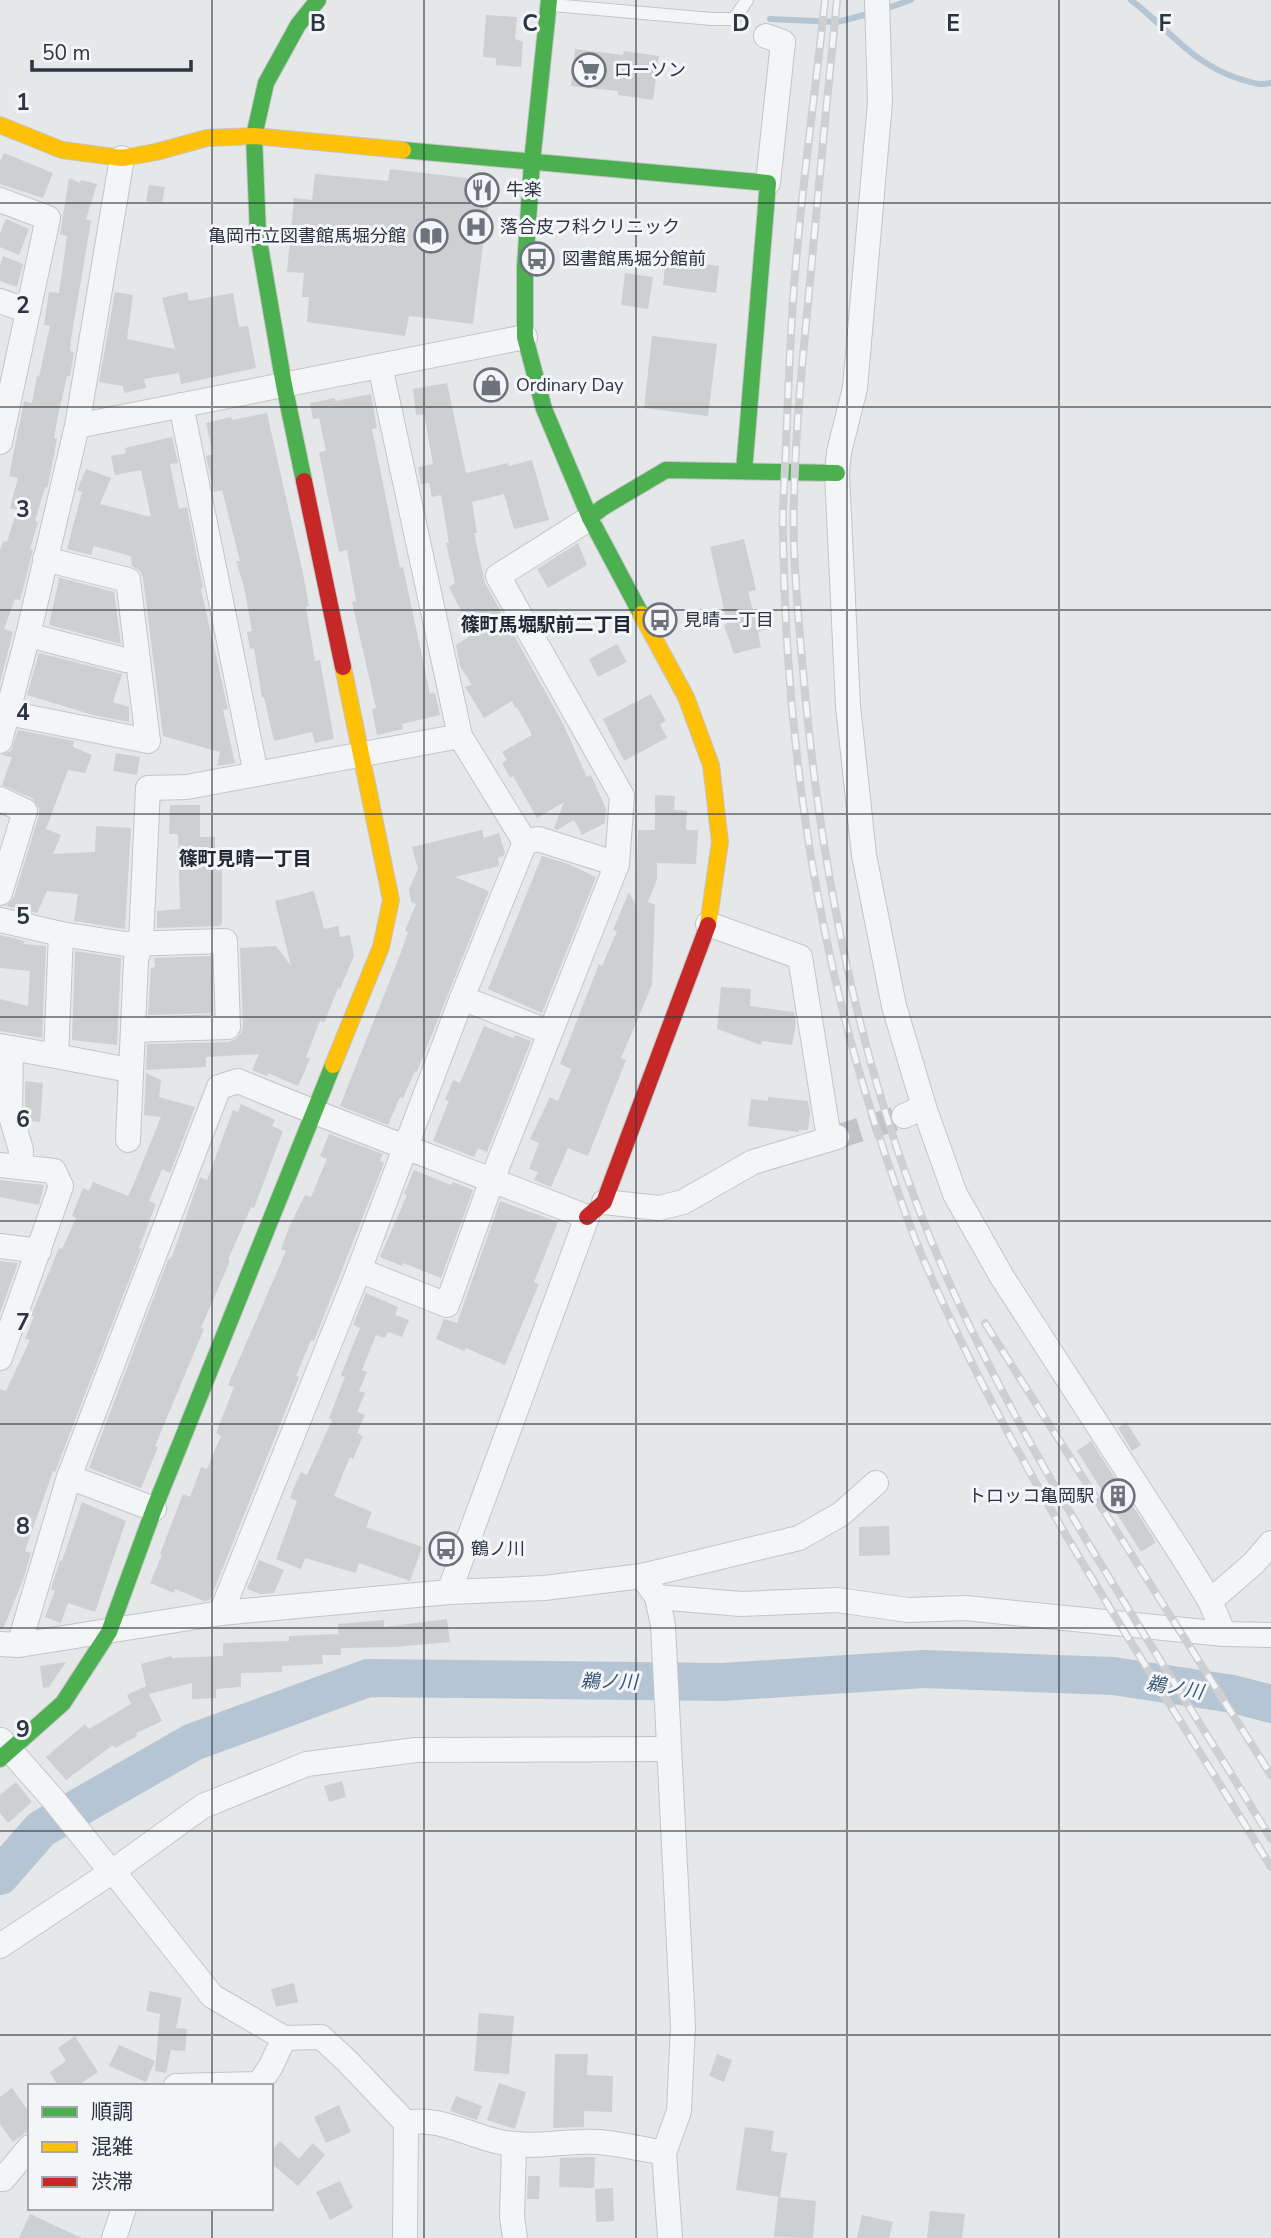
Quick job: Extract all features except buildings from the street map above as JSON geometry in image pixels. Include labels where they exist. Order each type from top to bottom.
[{"type":"street","points":[[318,0],[298,25],[266,83],[254,136],[258,235],[284,385],[391,900],[381,947],[154,1509],[109,1632],[63,1703],[4,1749],[53,1799],[212,1996],[284,2038],[321,2037],[406,2123],[405,2238]]},
{"type":"street","points":[[449,1592],[708,924],[720,842],[711,765],[686,696],[590,518],[544,409],[525,337],[525,267],[532,162],[549,2]]},
{"type":"street","points":[[876,8],[880,102],[877,143],[855,388],[836,473],[848,706],[864,855],[914,1111],[955,1194],[1002,1277],[1060,1369],[1107,1436],[1210,1601],[1224,1634]]},
{"type":"street","points":[[744,471],[768,183],[783,43],[766,36]]},
{"type":"street","points":[[0,125],[62,150],[122,158],[207,138],[254,136],[768,183]]},
{"type":"street","points":[[0,738],[28,635],[77,426],[122,158]]},
{"type":"street","points":[[0,200],[48,218],[4,412],[0,442]]},
{"type":"street","points":[[0,301],[28,311]]},
{"type":"street","points":[[77,426],[525,337]]},
{"type":"street","points":[[380,366],[460,736],[525,842]]},
{"type":"street","points":[[181,405],[257,774]]},
{"type":"street","points":[[359,1270],[447,1306],[492,1180],[617,864],[622,796],[498,576],[666,470],[836,473]]},
{"type":"street","points":[[8,713],[148,741],[128,580],[45,559]]},
{"type":"street","points":[[28,635],[125,660],[138,660]]},
{"type":"street","points":[[128,1140],[136,960],[141,942],[148,788],[187,787],[460,736]]},
{"type":"street","points":[[0,799],[25,811],[0,893]]},
{"type":"street","points":[[525,842],[538,839],[617,864]]},
{"type":"street","points":[[221,1613],[359,1270],[461,998],[525,842]]},
{"type":"street","points":[[0,920],[61,934],[125,944],[225,940],[228,1027],[133,1030]]},
{"type":"street","points":[[708,924],[800,957],[833,1138],[753,1161],[683,1202],[659,1208],[596,1210],[492,1180],[238,1081],[219,1087],[69,1476],[9,1644],[109,1632],[221,1613],[449,1592],[544,1588],[642,1576],[799,1538],[841,1514],[876,1483]]},
{"type":"street","points":[[56,1056],[61,934]]},
{"type":"street","points":[[461,998],[549,1032]]},
{"type":"street","points":[[0,1358],[5,1332],[61,1186],[54,1171],[10,1166],[21,1150],[10,1113],[6,1047],[130,1070]]},
{"type":"street","points":[[0,1246],[38,1251]]},
{"type":"street","points":[[69,1476],[154,1509]]},
{"type":"street","points":[[1210,1601],[1254,1563],[1271,1543]]},
{"type":"street","points":[[642,1576],[657,1597],[663,1625],[683,2025],[679,2111],[664,2153],[670,2238]]},
{"type":"street","points":[[657,1597],[741,1604],[837,1600],[908,1610],[965,1608],[1224,1634],[1271,1635]]},
{"type":"street","points":[[0,1946],[109,1867],[203,1806],[307,1764],[416,1750],[668,1741]]},
{"type":"street","points":[[259,2084],[284,2038]]},
{"type":"street","points":[[406,2123],[418,2120],[440,2124],[514,2145],[598,2142],[664,2153]]},
{"type":"street","points":[[514,2145],[512,2217],[515,2238]]},
{"type":"street","points":[[3,2179],[28,2149]]},
{"type":"street","points":[[114,2238],[123,2210]]},
{"type":"lane","points":[[549,2],[734,19],[747,0]]},
{"type":"waterway","points":[[882,10],[911,0]]},
{"type":"waterway","points":[[1131,0],[1208,64],[1248,81],[1271,83]]},
{"type":"waterway","points":[[770,19],[837,22],[872,13]]},
{"type":"waterway","name":"鵜ノ川","points":[[0,1876],[41,1829],[193,1742],[368,1678],[722,1682],[924,1669],[1113,1676],[1233,1694],[1271,1704]]},
{"type":"tunnel","points":[[837,1137],[904,1116]]},
{"type":"railway","points":[[825,0],[794,287],[783,524],[785,613],[799,770],[823,924],[840,1001],[884,1151],[905,1212],[922,1257],[965,1350],[1046,1501],[1271,1867]]},
{"type":"railway","points":[[837,0],[800,388],[794,483],[794,546],[814,775],[837,920],[853,992],[871,1064],[916,1203],[979,1345],[1017,1418],[1098,1560],[1271,1839]]},
{"type":"railway","points":[[985,1323],[1271,1775]]},
{"type":"traffic: fast","points":[[304,481],[258,235],[254,136],[266,83],[298,25],[318,0]]},
{"type":"traffic: fast","points":[[549,0],[532,162],[525,267],[525,337],[544,409],[590,518],[641,614]]},
{"type":"traffic: fast","points":[[403,150],[768,183],[744,471]]},
{"type":"traffic: fast","points":[[590,518],[666,470],[837,473]]},
{"type":"traffic: fast","points":[[0,1759],[63,1703],[109,1632],[154,1509],[333,1065]]},
{"type":"traffic: slow","points":[[0,125],[62,150],[122,158],[207,138],[254,136],[403,150]]},
{"type":"traffic: slow","points":[[641,614],[686,697],[711,765],[720,842],[708,925]]},
{"type":"traffic: slow","points":[[333,1065],[381,947],[391,900],[343,667]]},
{"type":"traffic: jam","points":[[304,481],[343,667]]},
{"type":"traffic: jam","points":[[587,1217],[604,1202],[708,925]]},
{"type":"place","name":"ローソン","points":[[589,70]]},
{"type":"place","name":"牛楽","points":[[482,190]]},
{"type":"place","name":"落合皮フ科クリニック","points":[[476,227]]},
{"type":"place","name":"亀岡市立図書館馬堀分館","points":[[431,236]]},
{"type":"place","name":"図書館馬堀分館前","points":[[537,259]]},
{"type":"place","name":"Ordinary Day","points":[[491,385]]},
{"type":"place","name":"見晴一丁目","points":[[660,620]]},
{"type":"place","name":"トロッコ亀岡駅","points":[[1118,1496]]},
{"type":"place","name":"鶴ノ川","points":[[446,1549]]},
{"type":"district","name":"篠町馬堀駅前二丁目","points":[[546,624]]},
{"type":"district","name":"篠町見晴一丁目","points":[[245,858]]}]
